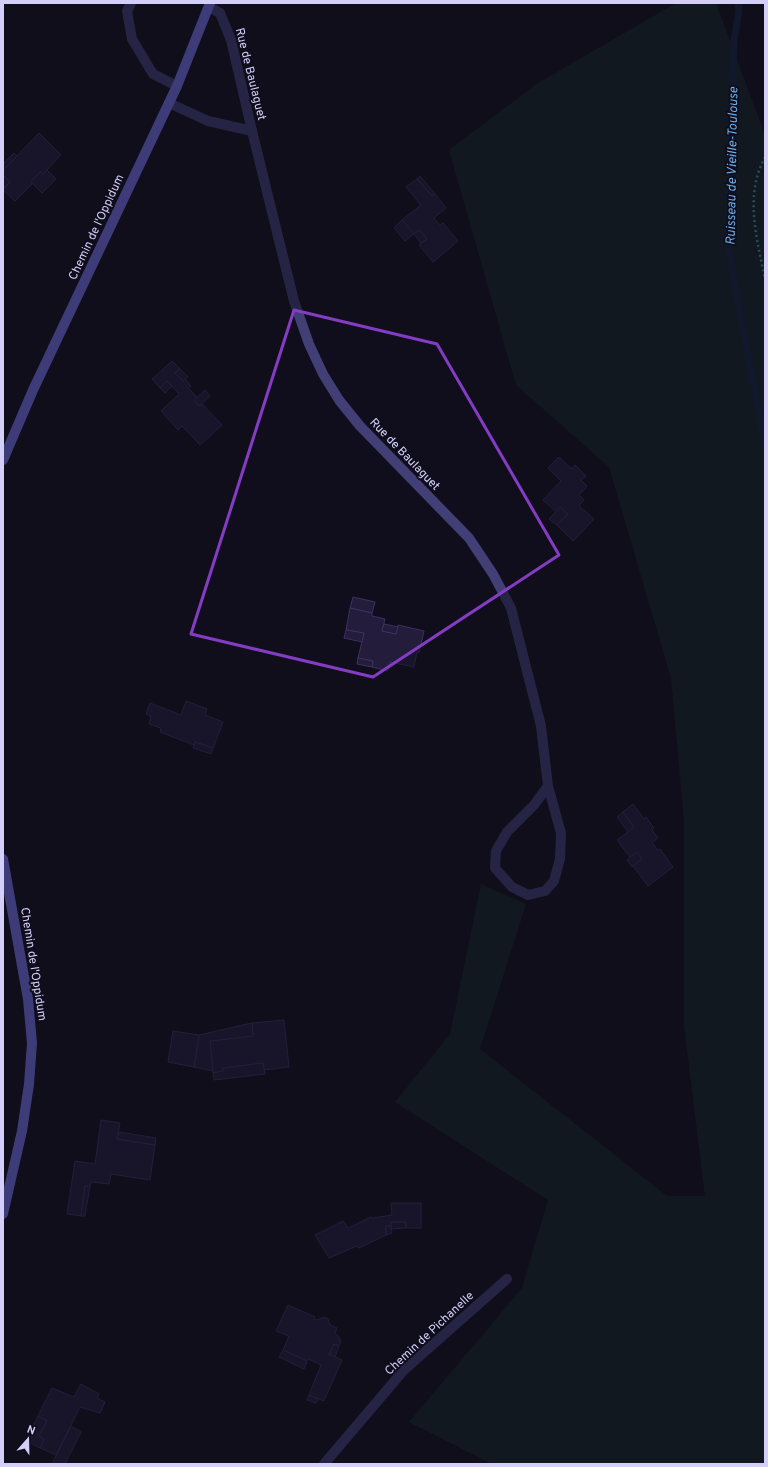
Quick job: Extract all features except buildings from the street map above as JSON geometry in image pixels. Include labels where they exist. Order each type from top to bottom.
[{"type":"street","points":[[131,3],[127,11],[132,39],[153,74],[177,86]]},
{"type":"street","name":"Chemin de l'Oppidum","points":[[3,460],[33,390],[177,86],[210,5]]},
{"type":"street","name":"Rue de Baulaguet","points":[[210,5],[220,13],[231,40],[294,301],[309,344],[323,374],[339,400],[360,426],[469,538],[493,574],[511,608],[541,726],[548,786],[561,833],[560,859],[554,881],[545,892],[528,895],[512,887],[495,868],[496,851],[507,832],[534,805],[548,786]]},
{"type":"street","name":"Rue de Baulaguet","points":[[169,103],[208,121],[252,131]]},
{"type":"street","name":"Chemin de l'Oppidum","points":[[3,859],[28,999],[32,1043],[29,1084],[22,1131],[3,1214]]},
{"type":"street","name":"Chemin de Pichanelle","points":[[324,1464],[404,1370],[507,1278]]},
{"type":"path","points":[[765,157],[758,170],[753,203],[756,237],[765,279]]},
{"type":"highlighted area","points":[[294,310],[437,344],[559,555],[373,677],[191,634]]},
{"type":"green space","points":[[676,3],[716,3],[765,135],[765,1464],[492,1464],[409,1422],[522,1288],[548,1200],[395,1102],[450,1034],[481,884],[526,904],[480,1049],[667,1196],[705,1196],[684,1025],[684,820],[671,678],[609,467],[516,385],[449,150],[538,83]]},
{"type":"waterway","name":"Ruisseau de Vieille-Toulouse","points":[[738,3],[739,10],[734,41],[727,243],[765,446]]}]
